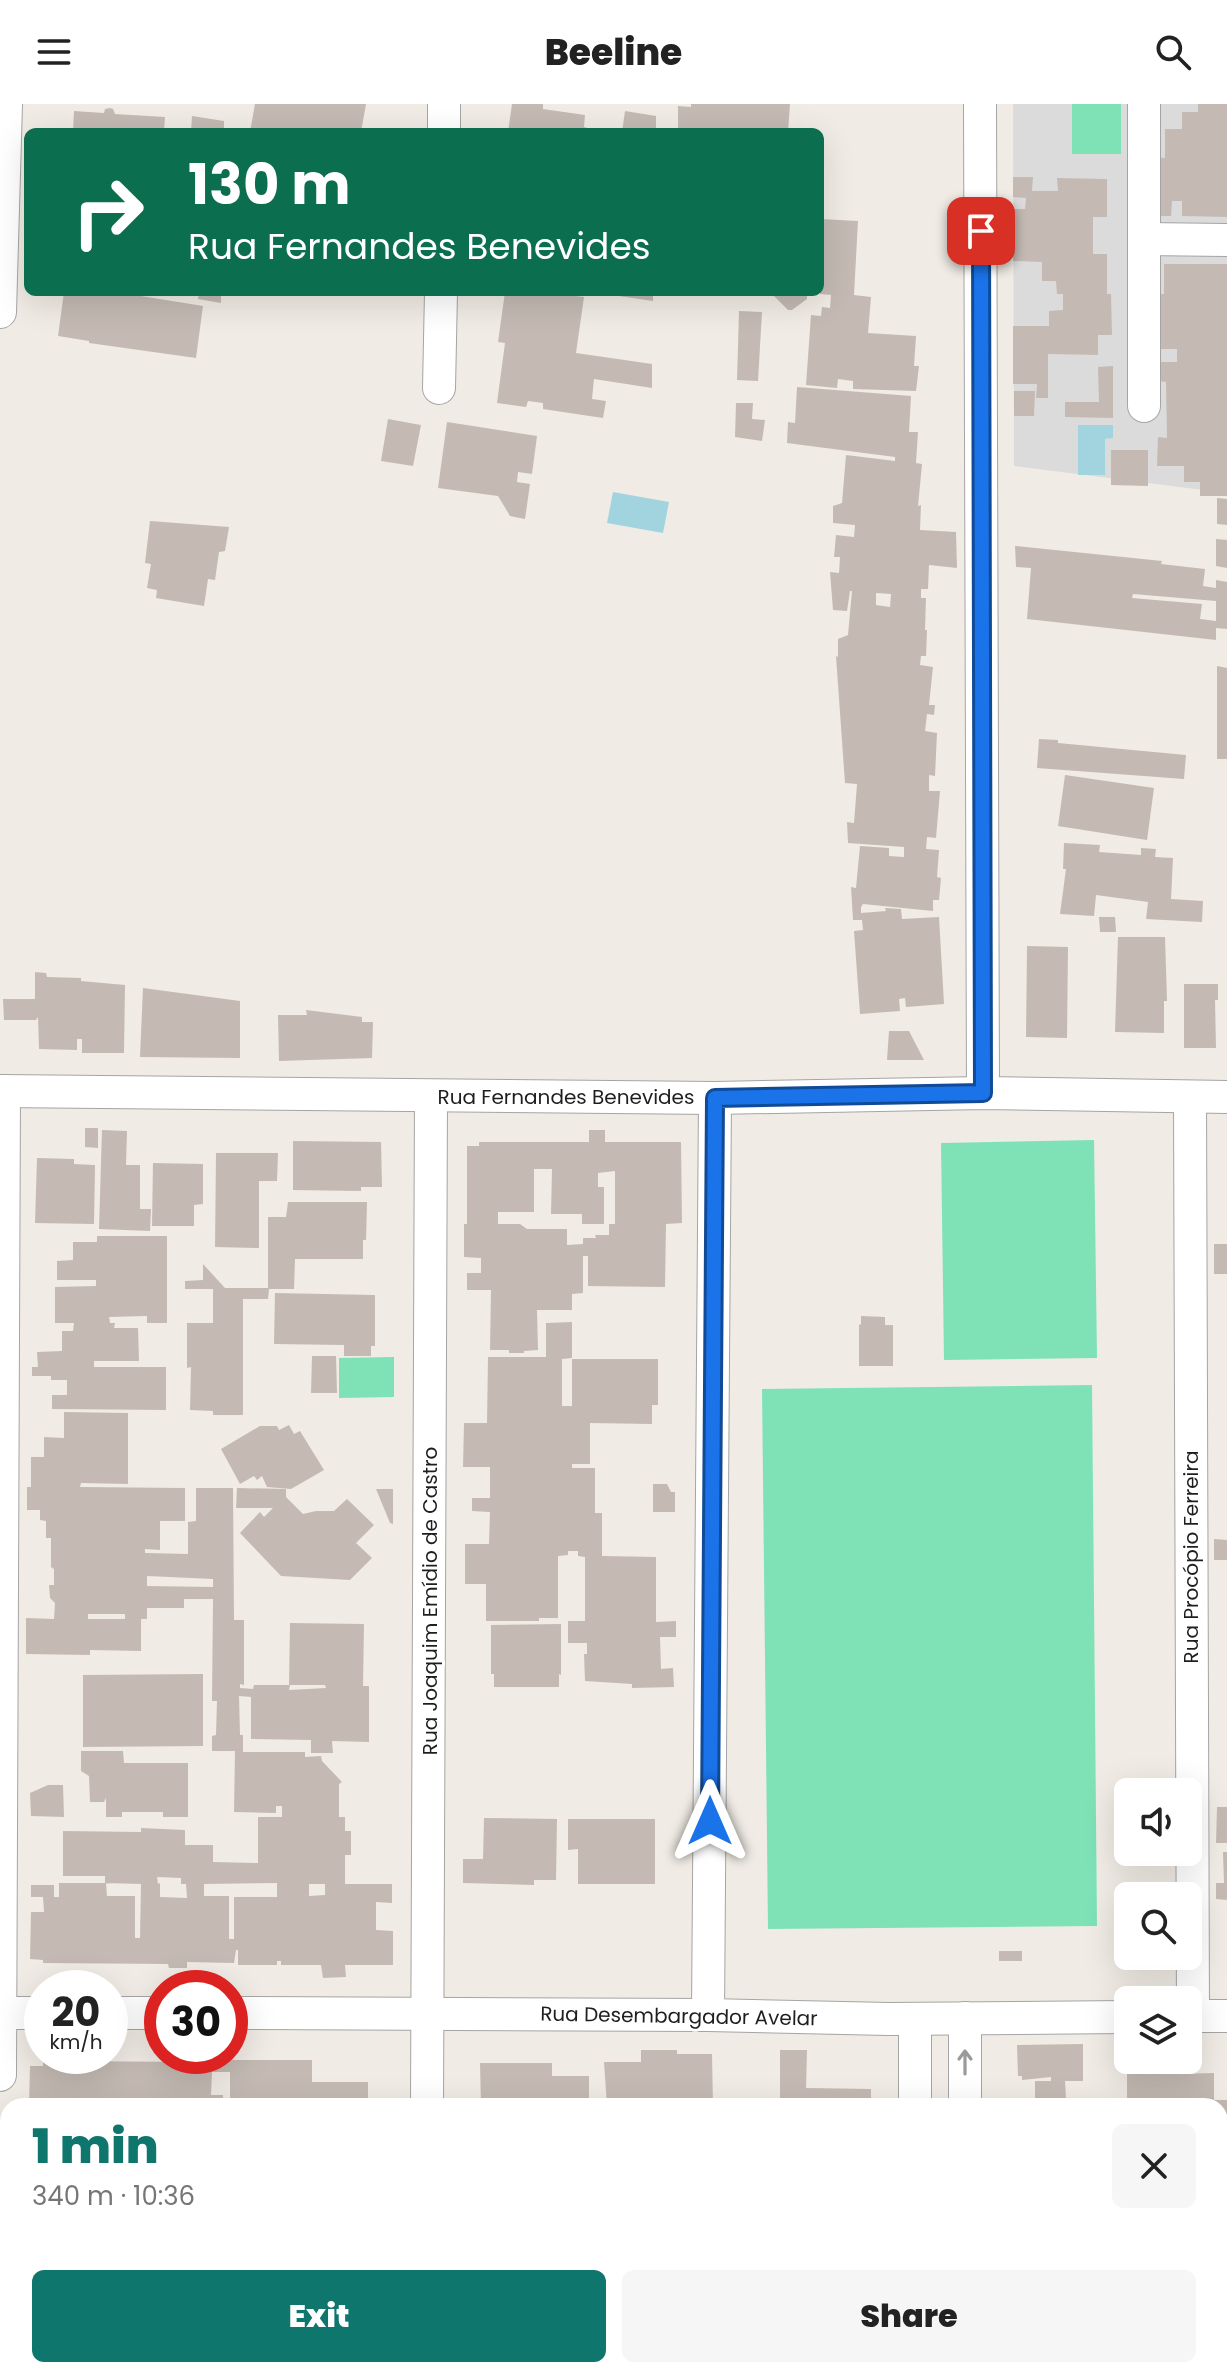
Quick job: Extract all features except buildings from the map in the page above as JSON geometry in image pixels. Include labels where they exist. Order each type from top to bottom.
[{"type":"street","points":[[0,312],[6,104]]},
{"type":"street","points":[[444,104],[444,128]]},
{"type":"street","points":[[980,104],[983,1093]]},
{"type":"street","points":[[1144,104],[1144,406]]},
{"type":"street","points":[[1144,239],[1227,240]]},
{"type":"street","points":[[439,388],[441,296]]},
{"type":"street","points":[[0,2075],[2,1091]]},
{"type":"street","name":"Rua Fernandes Benevides","points":[[2,1091],[431,1097],[715,1098],[983,1093],[1227,1097]]},
{"type":"street","name":"Rua Joaquim Emídio de Castro","points":[[427,2098],[431,1097]]},
{"type":"street","name":"Rua Procópio Ferreira","points":[[1190,1097],[1190,1986]]},
{"type":"street","points":[[708,2015],[715,1098]]},
{"type":"street","points":[[0,2013],[24,2013]]},
{"type":"street","name":"Rua Desembargador Avelar","points":[[248,2013],[915,2019],[1114,2017]]},
{"type":"street","points":[[1202,2016],[1227,2016]]},
{"type":"street","points":[[965,2018],[965,2098]]},
{"type":"street","points":[[915,2019],[915,2098]]},
{"type":"shaded area","points":[[1013,104],[1227,104],[1227,493],[1014,466]]},
{"type":"green space","points":[[1072,104],[1121,104],[1121,154],[1072,154]]},
{"type":"green space","points":[[1094,1140],[1097,1358],[944,1360],[941,1143]]},
{"type":"green space","points":[[394,1357],[394,1397],[339,1398],[339,1358]]},
{"type":"green space","points":[[1092,1385],[1097,1926],[768,1929],[762,1389]]},
{"type":"water","points":[[1078,425],[1113,425],[1113,438],[1105,439],[1105,475],[1078,475]]},
{"type":"water","points":[[613,492],[669,502],[663,533],[607,523]]},
{"type":"route","points":[[710,1821],[715,1098],[983,1093],[981,231]]}]
